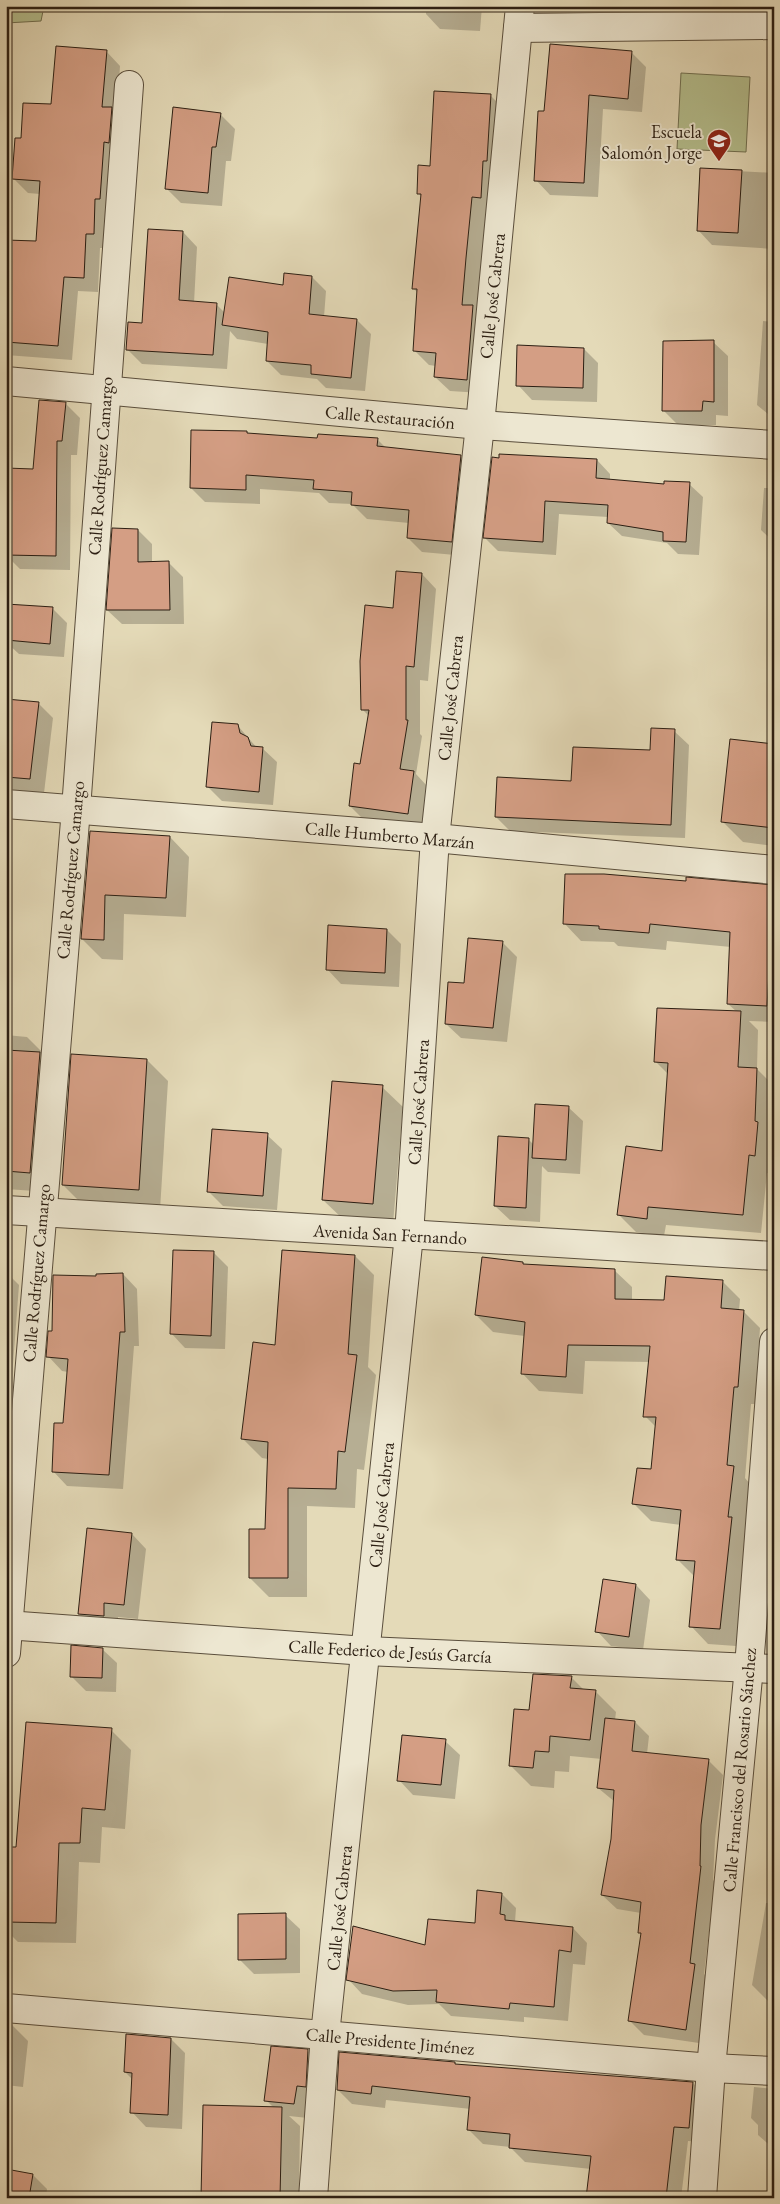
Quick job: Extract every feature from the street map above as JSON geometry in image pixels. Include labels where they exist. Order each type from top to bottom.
[{"type":"street","points":[[519,17],[774,25]]},
{"type":"street","name":"Calle José Cabrera","points":[[313,2198],[325,2035],[409,1235],[435,838],[480,424],[519,17]]},
{"type":"street","name":"Calle Rodríguez Camargo","points":[[6,1653],[41,1212],[76,808],[105,391],[129,85]]},
{"type":"street","name":"Calle Restauración","points":[[6,381],[480,424],[774,445]]},
{"type":"street","name":"Calle Humberto Marzán","points":[[6,804],[76,808],[435,838],[774,870]]},
{"type":"street","name":"Avenida San Fernando","points":[[6,1210],[774,1256]]},
{"type":"street","name":"Calle Francisco del Rosario Sánchez","points":[[702,2198],[711,2068],[762,1668],[774,1342]]},
{"type":"street","name":"Calle Federico de Jesús García","points":[[7,1625],[366,1651],[762,1668]]},
{"type":"street","name":"Calle Presidente Jiménez","points":[[6,2008],[711,2068],[774,2071]]},
{"type":"green space","points":[[6,6],[44,6],[41,21],[6,23]]},
{"type":"green space","points":[[681,73],[750,77],[746,152],[677,149]]},
{"type":"building","points":[[550,44],[632,51],[628,99],[589,95],[584,183],[534,181],[538,111],[544,111]]},
{"type":"building","points":[[56,46],[107,50],[102,107],[112,107],[109,143],[104,142],[100,199],[95,199],[94,234],[86,234],[84,278],[64,277],[58,346],[6,342],[6,240],[36,241],[40,181],[12,179],[15,138],[21,138],[23,103],[51,104]]},
{"type":"building","points":[[434,91],[491,94],[487,161],[483,161],[481,198],[472,197],[462,305],[473,305],[467,380],[434,377],[436,353],[413,351],[417,289],[412,289],[421,194],[417,194],[418,165],[430,166]]},
{"type":"building","points":[[173,107],[221,113],[216,147],[212,147],[208,193],[165,189]]},
{"type":"building","points":[[700,168],[742,170],[738,233],[697,231]]},
{"type":"building","points":[[148,229],[183,231],[179,300],[217,303],[213,355],[126,350],[128,322],[142,323]]},
{"type":"building","points":[[284,273],[312,276],[309,314],[357,319],[351,378],[311,374],[311,365],[266,361],[268,332],[222,325],[229,277],[283,285]]},
{"type":"building","points":[[714,340],[714,402],[703,401],[702,411],[662,411],[663,341]]},
{"type":"building","points":[[517,345],[584,348],[583,388],[516,386]]},
{"type":"building","points":[[39,400],[66,402],[62,441],[57,441],[56,556],[6,555],[6,468],[33,469]]},
{"type":"building","points":[[191,430],[247,431],[247,433],[317,438],[318,434],[378,438],[377,446],[461,455],[452,542],[407,538],[409,510],[351,505],[352,492],[313,489],[314,480],[246,475],[246,490],[190,488]]},
{"type":"building","points":[[499,454],[597,459],[596,478],[664,484],[664,481],[690,482],[686,542],[663,541],[663,532],[607,523],[608,505],[545,501],[543,542],[483,538],[492,457],[499,458]]},
{"type":"building","points":[[112,528],[138,529],[138,562],[169,561],[170,610],[106,610]]},
{"type":"building","points":[[396,571],[422,573],[414,667],[406,666],[406,720],[408,720],[400,769],[414,771],[408,814],[349,806],[354,763],[360,764],[369,710],[361,710],[360,661],[365,605],[393,608]]},
{"type":"building","points":[[6,604],[53,607],[50,644],[6,640]]},
{"type":"building","points":[[6,699],[39,702],[30,779],[6,777]]},
{"type":"building","points":[[212,722],[238,724],[240,733],[248,737],[251,746],[263,747],[259,792],[206,787]]},
{"type":"building","points":[[651,728],[675,729],[671,825],[495,817],[497,777],[571,781],[573,747],[650,750]]},
{"type":"building","points":[[730,739],[774,744],[774,828],[721,822]]},
{"type":"building","points":[[90,831],[170,836],[166,898],[105,895],[104,940],[81,939]]},
{"type":"building","points":[[565,874],[604,874],[686,881],[686,877],[774,885],[774,936],[771,936],[767,1006],[727,1004],[730,932],[650,924],[649,933],[599,929],[599,926],[563,924]]},
{"type":"building","points":[[328,925],[387,929],[385,973],[326,970]]},
{"type":"building","points":[[468,938],[503,941],[493,1028],[445,1024],[448,982],[464,983]]},
{"type":"building","points":[[657,1008],[741,1011],[738,1067],[757,1068],[755,1121],[758,1122],[755,1156],[749,1155],[743,1215],[648,1207],[647,1219],[617,1215],[626,1146],[662,1151],[668,1063],[654,1062]]},
{"type":"building","points":[[6,1050],[40,1052],[30,1173],[6,1171]]},
{"type":"building","points":[[71,1054],[147,1059],[139,1190],[62,1185]]},
{"type":"building","points":[[332,1081],[383,1085],[373,1204],[322,1200]]},
{"type":"building","points":[[535,1104],[569,1106],[566,1160],[532,1158]]},
{"type":"building","points":[[212,1129],[268,1133],[263,1196],[207,1192]]},
{"type":"building","points":[[498,1136],[529,1138],[526,1208],[494,1206]]},
{"type":"building","points":[[173,1250],[214,1251],[211,1336],[170,1334]]},
{"type":"building","points":[[282,1250],[355,1255],[348,1354],[357,1355],[345,1452],[338,1451],[336,1489],[288,1488],[288,1578],[249,1578],[249,1529],[265,1529],[268,1442],[241,1439],[253,1342],[275,1345]]},
{"type":"building","points":[[482,1257],[523,1262],[523,1264],[615,1269],[615,1299],[664,1300],[666,1276],[723,1280],[721,1308],[744,1310],[738,1387],[734,1387],[727,1465],[734,1466],[728,1517],[732,1517],[720,1629],[689,1627],[695,1561],[676,1560],[681,1510],[632,1504],[637,1468],[651,1469],[656,1417],[643,1417],[650,1346],[568,1345],[566,1377],[521,1374],[525,1322],[475,1315]]},
{"type":"building","points":[[123,1273],[125,1332],[120,1332],[109,1475],[52,1472],[54,1423],[63,1423],[68,1359],[46,1357],[48,1331],[52,1331],[53,1275],[96,1276],[96,1274]]},
{"type":"building","points":[[87,1528],[132,1533],[124,1605],[104,1603],[104,1616],[78,1614]]},
{"type":"building","points":[[603,1579],[636,1584],[629,1637],[595,1632]]},
{"type":"building","points":[[71,1645],[103,1648],[102,1678],[70,1677]]},
{"type":"building","points":[[533,1674],[572,1676],[570,1688],[596,1690],[590,1740],[550,1736],[549,1752],[535,1751],[533,1768],[509,1766],[514,1709],[529,1710]]},
{"type":"building","points":[[605,1718],[635,1721],[632,1751],[709,1759],[701,1825],[701,1866],[690,1963],[695,1964],[686,2030],[628,2021],[641,1933],[638,1933],[641,1902],[601,1895],[611,1839],[614,1790],[597,1788]]},
{"type":"building","points":[[26,1722],[112,1728],[105,1810],[82,1808],[80,1843],[59,1843],[56,1923],[6,1922],[6,1847],[16,1847]]},
{"type":"building","points":[[402,1735],[446,1739],[441,1785],[397,1781]]},
{"type":"building","points":[[477,1890],[502,1893],[500,1914],[505,1915],[505,1920],[573,1927],[571,1952],[559,1950],[554,2007],[510,2003],[509,2009],[436,2002],[437,1990],[393,1991],[346,1980],[353,1926],[425,1945],[428,1919],[475,1923]]},
{"type":"building","points":[[286,1913],[286,1959],[238,1960],[238,1914]]},
{"type":"building","points":[[126,2034],[171,2038],[168,2115],[130,2113],[132,2073],[124,2072]]},
{"type":"building","points":[[271,2046],[308,2049],[306,2087],[297,2086],[294,2104],[264,2101]]},
{"type":"building","points":[[339,2052],[455,2062],[455,2064],[693,2082],[689,2128],[674,2127],[666,2198],[586,2198],[591,2156],[509,2148],[510,2134],[467,2130],[470,2097],[372,2086],[371,2094],[337,2090]]},
{"type":"building","points":[[203,2105],[282,2107],[280,2198],[201,2198]]},
{"type":"building","points":[[6,2169],[33,2174],[29,2198],[6,2198]]},
{"type":"place","name":"Escuela Salomón Jorge","points":[[719,162]]}]
